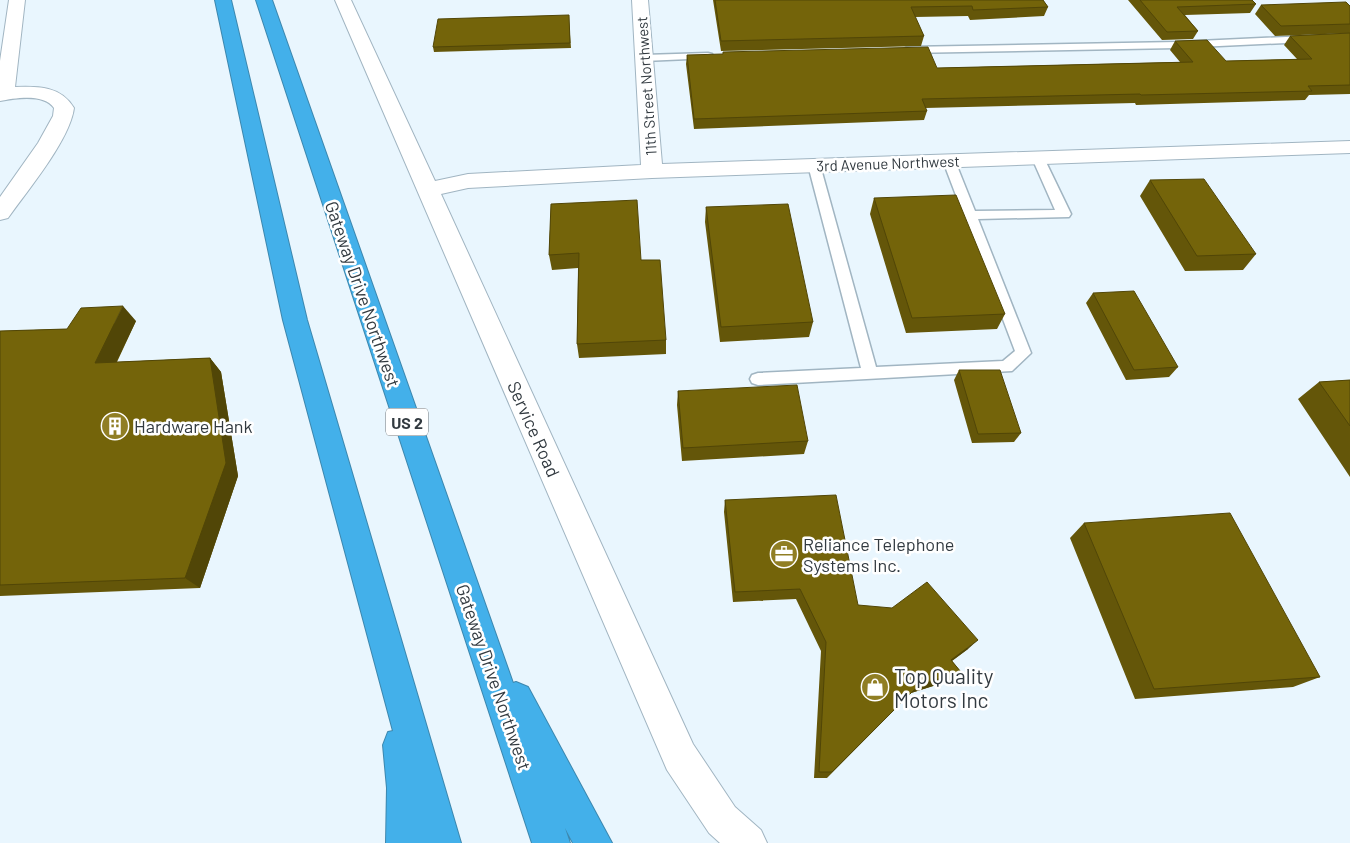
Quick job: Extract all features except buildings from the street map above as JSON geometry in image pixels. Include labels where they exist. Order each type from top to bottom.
[{"type":"highway","points":[[223,0],[296,320],[442,843]]},
{"type":"highway","name":"Gateway Drive Northwest","points":[[264,0],[551,843]]},
{"type":"highway","points":[[476,625],[593,843]]},
{"type":"highway","points":[[393,669],[405,788],[405,843]]},
{"type":"street","points":[[0,213],[54,135],[65,110],[62,103],[54,97],[43,94],[3,94],[17,0]]},
{"type":"street","name":"11th Street Northwest","points":[[640,0],[652,171]]},
{"type":"street","name":"Service Road","points":[[349,1],[428,190],[680,757],[722,820],[748,843]]},
{"type":"street","name":"3rd Avenue Northwest","points":[[428,190],[468,181],[652,171],[1350,146]]},
{"type":"lane","points":[[892,51],[1177,44],[1350,37]]},
{"type":"lane","points":[[644,58],[723,56]]},
{"type":"lane","points":[[970,215],[1064,214],[1038,158]]},
{"type":"lane","points":[[758,379],[1007,367],[1023,353],[949,160]]},
{"type":"lane","points":[[814,166],[870,374]]},
{"type":"place","name":"Hardware Hank","points":[[115,426]]},
{"type":"place","name":"Reliance Telephone Systems Inc.","points":[[784,554]]},
{"type":"place","name":"Top Quality Motors Inc","points":[[875,687]]}]
